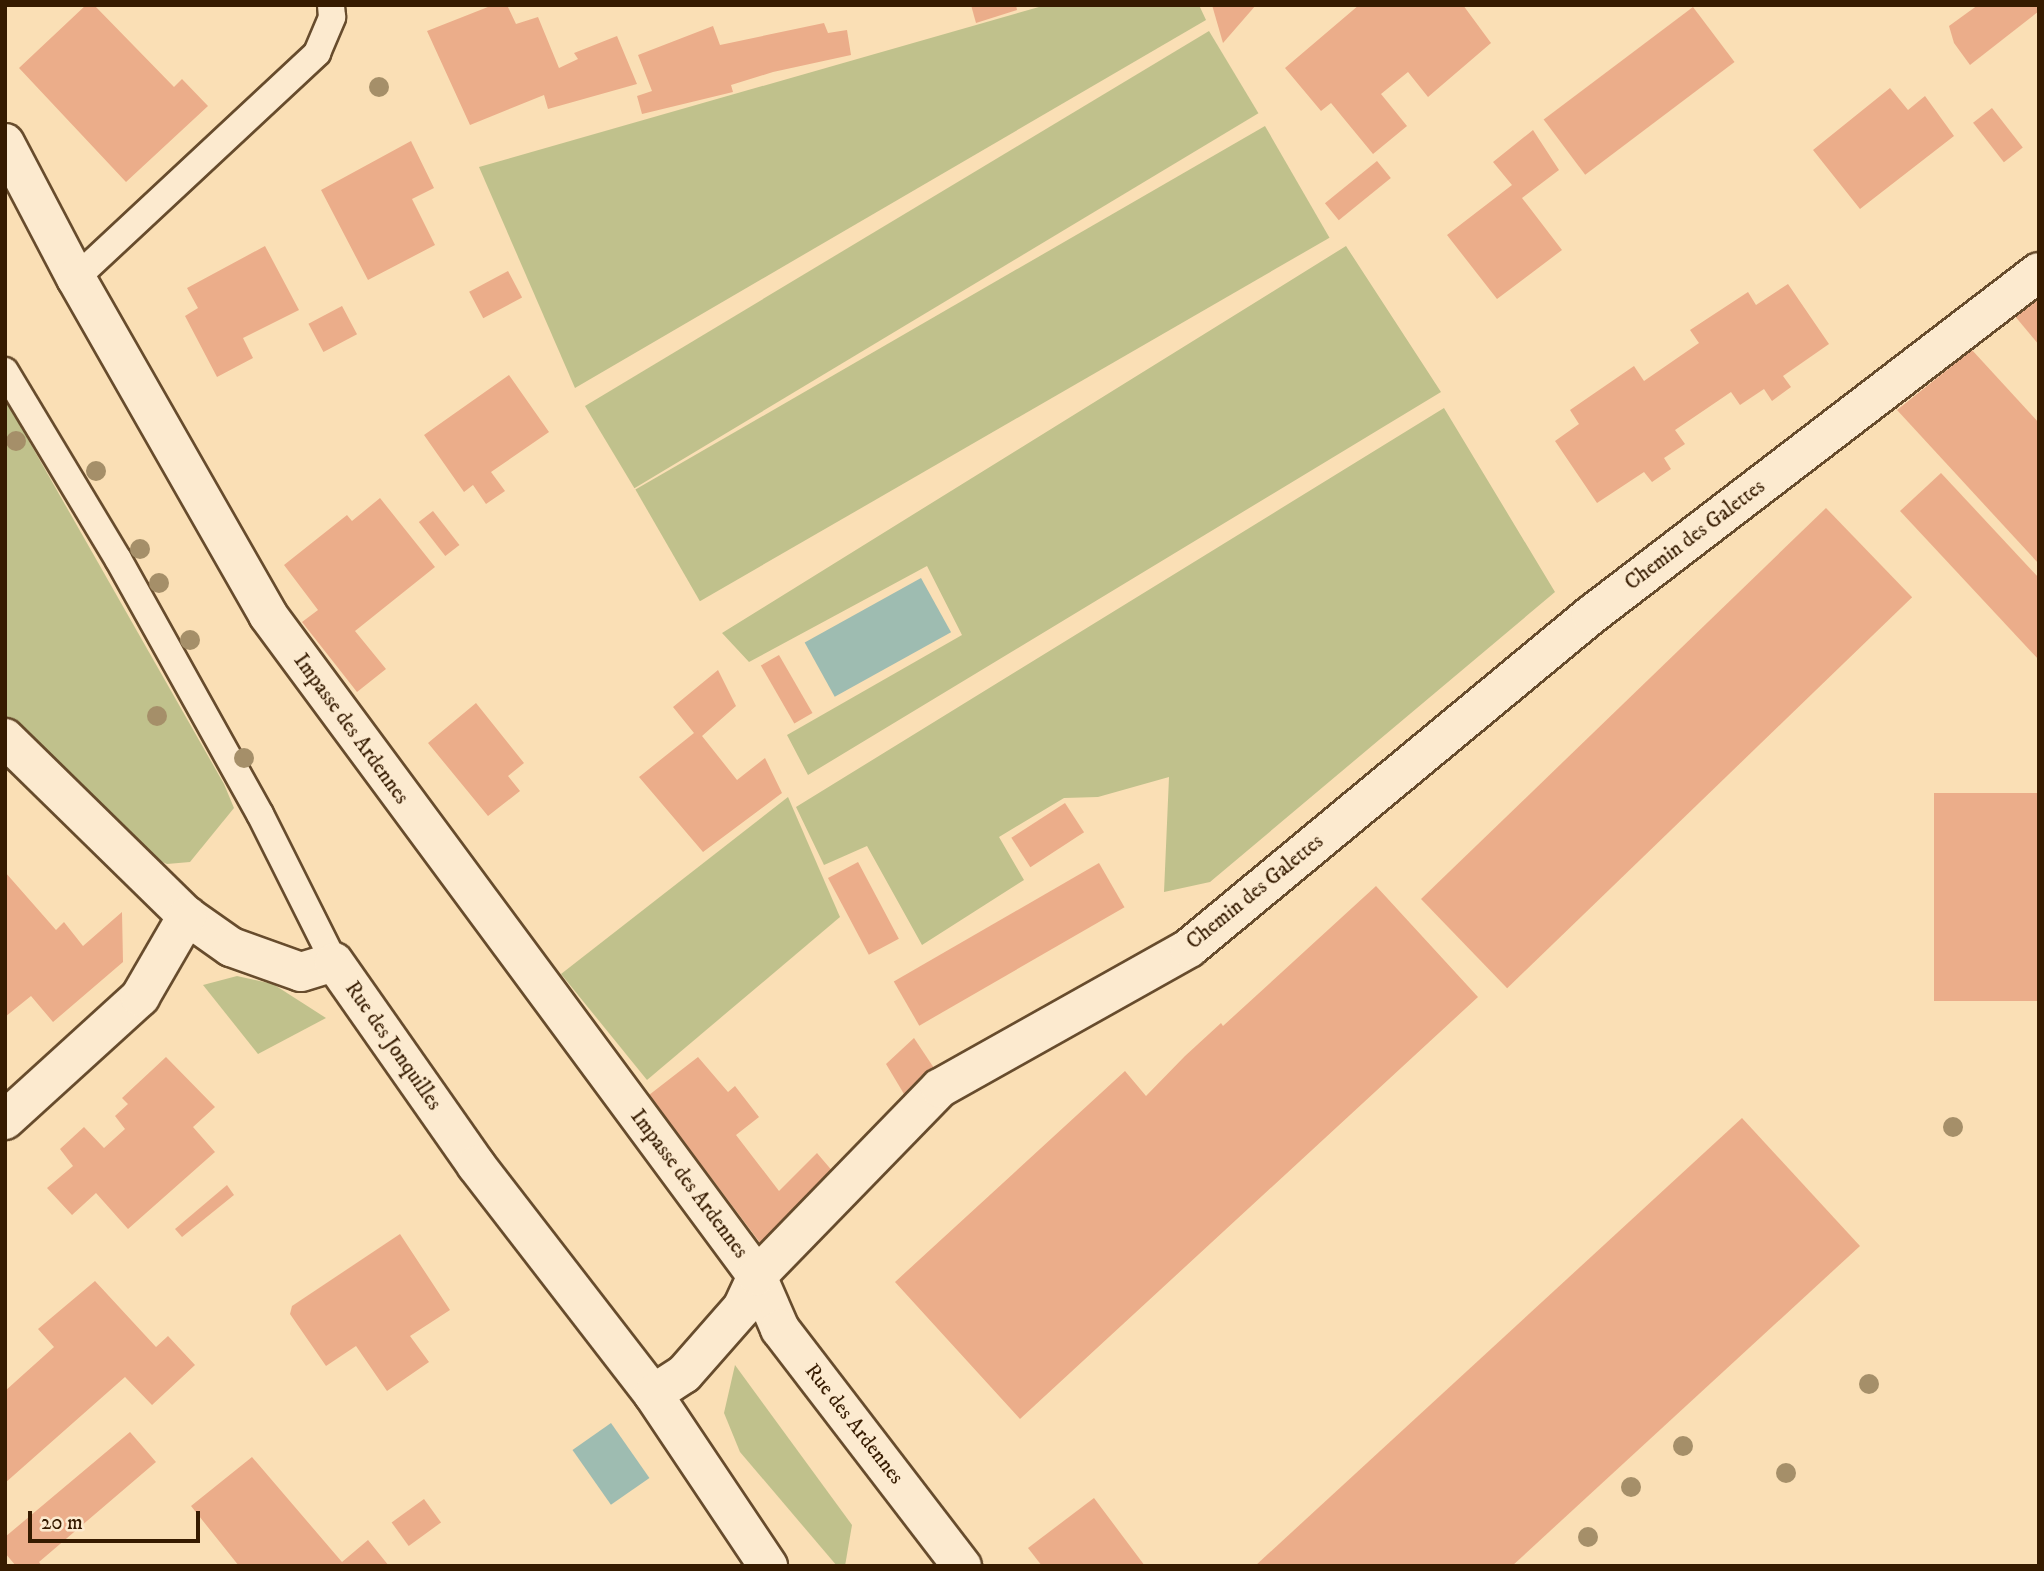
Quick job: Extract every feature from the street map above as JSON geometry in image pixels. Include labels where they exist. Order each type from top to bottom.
[{"type":"street","name":"Impasse des Ardennes","points":[[5,143],[76,278],[268,615],[757,1276]]},
{"type":"street","name":"Chemin des Galettes","points":[[653,1394],[684,1374],[726,1328],[757,1276],[940,1088],[1189,948],[1591,615],[2039,272]]},
{"type":"street","name":"Rue des Jonquilles","points":[[5,738],[187,916],[231,947],[301,972],[334,962],[476,1165],[653,1394]]},
{"type":"street","points":[[5,1120],[140,998],[187,916]]},
{"type":"street","name":"Rue des Ardennes","points":[[757,1276],[780,1329],[962,1566]]},
{"type":"street","points":[[653,1394],[768,1566]]},
{"type":"lane","points":[[76,278],[317,53],[332,17],[331,5]]},
{"type":"lane","points":[[5,371],[118,559],[260,814],[334,962]]},
{"type":"green space","points":[[1046,5],[1199,5],[1206,20],[575,388],[479,167]]},
{"type":"green space","points":[[1209,31],[1258,113],[634,488],[585,406]]},
{"type":"green space","points":[[1265,126],[1330,238],[700,601],[635,490]]},
{"type":"green space","points":[[1346,246],[1441,392],[808,775],[787,735],[962,635],[927,566],[749,662],[722,633]]},
{"type":"green space","points":[[5,399],[224,784],[234,808],[190,862],[167,864],[131,848],[5,721]]},
{"type":"green space","points":[[1444,408],[1555,592],[1210,882],[1164,892],[1169,777],[1098,797],[1064,798],[999,837],[1024,880],[922,945],[867,846],[824,865],[796,807]]},
{"type":"green space","points":[[788,797],[840,917],[647,1080],[561,974]]},
{"type":"green space","points":[[237,976],[273,984],[326,1018],[258,1054],[203,985]]},
{"type":"green space","points":[[735,1365],[852,1525],[845,1566],[837,1566],[740,1452],[724,1413]]},
{"type":"water","points":[[921,578],[951,632],[835,697],[805,642]]},
{"type":"water","points":[[611,1423],[649,1478],[611,1505],[572,1450]]},
{"type":"building","points":[[86,5],[94,5],[174,87],[182,79],[208,106],[126,182],[19,68]]},
{"type":"building","points":[[493,5],[507,5],[516,24],[538,17],[559,68],[578,59],[574,53],[617,36],[637,84],[548,109],[544,95],[470,125],[427,31]]},
{"type":"building","points":[[971,5],[1016,5],[1017,10],[976,23]]},
{"type":"building","points":[[1212,5],[1256,5],[1223,43]]},
{"type":"building","points":[[1359,5],[1463,5],[1491,43],[1428,97],[1408,72],[1381,94],[1407,126],[1373,154],[1331,103],[1321,111],[1285,68]]},
{"type":"building","points":[[1978,5],[2039,5],[2039,11],[1970,65],[1954,43],[1949,26]]},
{"type":"building","points":[[1693,7],[1735,62],[1585,175],[1544,120]]},
{"type":"building","points":[[824,23],[828,33],[847,30],[851,55],[773,72],[731,85],[733,92],[642,114],[637,96],[652,91],[638,55],[713,26],[720,45]]},
{"type":"building","points":[[1890,88],[1908,110],[1925,96],[1954,136],[1860,209],[1813,150]]},
{"type":"building","points":[[1992,108],[2023,147],[2004,162],[1973,123]]},
{"type":"building","points":[[1533,130],[1559,170],[1522,198],[1562,250],[1497,299],[1447,235],[1512,185],[1493,162]]},
{"type":"building","points":[[411,141],[434,188],[412,199],[435,245],[368,280],[321,190]]},
{"type":"building","points":[[1377,161],[1391,178],[1339,220],[1325,203]]},
{"type":"building","points":[[265,246],[299,310],[243,338],[253,358],[217,377],[185,316],[198,308],[187,288]]},
{"type":"building","points":[[508,271],[522,297],[483,318],[469,292]]},
{"type":"building","points":[[1788,284],[1829,344],[1783,376],[1791,387],[1772,401],[1764,389],[1740,405],[1731,392],[1675,430],[1685,444],[1664,458],[1671,469],[1652,482],[1644,472],[1597,503],[1555,441],[1579,424],[1570,410],[1634,366],[1644,381],[1699,343],[1690,330],[1748,292],[1756,305]]},
{"type":"building","points":[[2039,296],[2039,345],[2014,315]]},
{"type":"building","points":[[342,306],[357,334],[323,352],[308,324]]},
{"type":"building","points":[[1972,350],[2039,423],[2039,564],[1897,410]]},
{"type":"building","points":[[509,375],[549,432],[491,472],[505,491],[486,504],[473,485],[464,492],[424,435]]},
{"type":"building","points":[[1941,473],[2039,578],[2039,660],[1900,511]]},
{"type":"building","points":[[380,498],[435,567],[355,631],[386,669],[357,692],[302,622],[318,610],[284,565],[347,515],[352,521]]},
{"type":"building","points":[[1826,508],[1912,597],[1507,988],[1421,899]]},
{"type":"building","points":[[433,511],[459,545],[445,556],[419,522]]},
{"type":"building","points":[[779,655],[812,713],[794,724],[761,666]]},
{"type":"building","points":[[718,670],[736,706],[702,736],[737,780],[765,758],[782,793],[703,852],[639,777],[694,733],[673,707]]},
{"type":"building","points":[[476,703],[524,763],[508,776],[520,791],[488,816],[428,743]]},
{"type":"building","points":[[1934,793],[2039,793],[2039,1001],[1934,1001]]},
{"type":"building","points":[[1065,803],[1084,832],[1030,867],[1011,838]]},
{"type":"building","points":[[858,862],[899,939],[869,955],[828,878]]},
{"type":"building","points":[[1099,863],[1124,907],[919,1026],[894,982]]},
{"type":"building","points":[[5,872],[56,930],[64,922],[83,946],[122,912],[123,962],[53,1022],[31,996],[5,1017]]},
{"type":"building","points":[[1376,886],[1478,997],[1020,1419],[895,1282],[1125,1071],[1146,1096],[1221,1023],[1223,1026]]},
{"type":"building","points":[[914,1038],[940,1077],[910,1104],[886,1064]]},
{"type":"building","points":[[166,1057],[215,1107],[193,1127],[215,1152],[128,1229],[96,1193],[72,1215],[47,1188],[73,1166],[60,1149],[84,1127],[104,1148],[125,1129],[115,1116],[128,1104],[122,1098]]},
{"type":"building","points":[[698,1057],[728,1092],[735,1086],[759,1117],[736,1135],[779,1191],[817,1153],[834,1173],[761,1244],[649,1095]]},
{"type":"building","points":[[1742,1118],[1860,1246],[1512,1566],[1255,1566]]},
{"type":"building","points":[[227,1185],[234,1195],[182,1237],[175,1229]]},
{"type":"building","points":[[400,1234],[450,1310],[410,1336],[429,1362],[387,1391],[356,1346],[326,1366],[290,1314],[292,1306]]},
{"type":"building","points":[[95,1281],[156,1347],[168,1336],[195,1365],[152,1405],[125,1377],[5,1483],[5,1391],[54,1347],[38,1329]]},
{"type":"building","points":[[130,1432],[156,1462],[39,1562],[42,1566],[16,1566],[5,1553],[5,1537]]},
{"type":"building","points":[[252,1457],[342,1562],[368,1540],[389,1566],[239,1566],[191,1506]]},
{"type":"building","points":[[1094,1498],[1145,1566],[1042,1566],[1028,1548]]},
{"type":"building","points":[[424,1499],[441,1522],[409,1546],[392,1523]]}]
